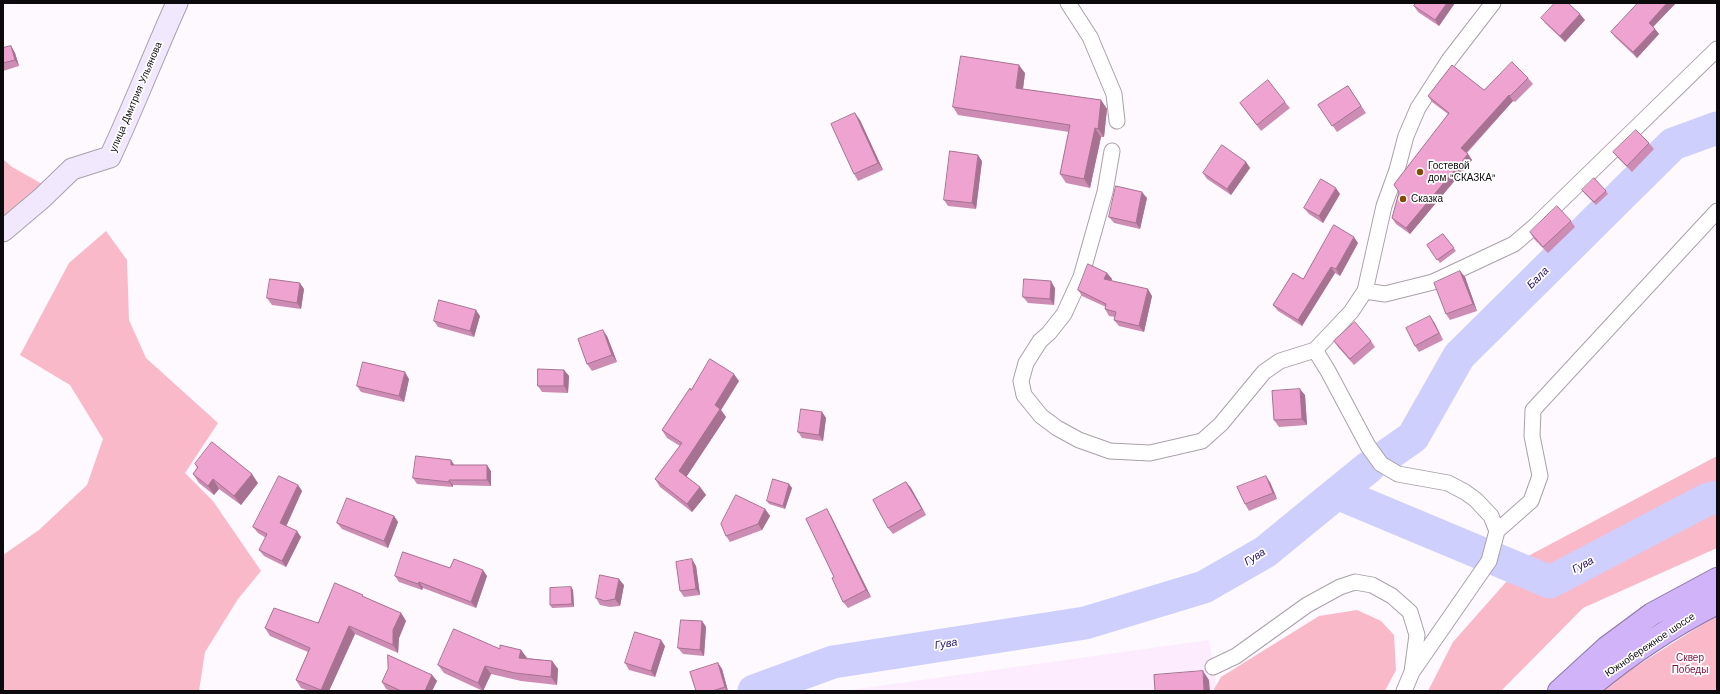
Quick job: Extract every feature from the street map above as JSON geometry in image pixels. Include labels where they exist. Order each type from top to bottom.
[{"type":"highway","name":"Южнобережное шоссе","points":[[1559,691],[1606,648],[1652,614],[1717,579]]},
{"type":"highway","name":"Южнобережное шоссе","points":[[1585,691],[1619,664],[1670,630],[1717,603]]},
{"type":"street","name":"улица Дмитрия Ульянова","points":[[3,231],[42,198],[72,169],[110,157],[177,3]]},
{"type":"street","points":[[1068,3],[1090,37],[1114,94],[1116,121]]},
{"type":"street","points":[[1112,151],[1105,192],[1081,277],[1064,314],[1032,352],[1026,363],[1021,381],[1024,395],[1041,416],[1057,428],[1079,440],[1110,451],[1150,453],[1202,441],[1221,424],[1264,372],[1280,361],[1315,350],[1352,312],[1365,291],[1384,206],[1397,170],[1406,136],[1418,108],[1449,60],[1493,3]]},
{"type":"street","points":[[1365,291],[1385,294],[1433,282],[1514,244],[1535,226],[1717,49]]},
{"type":"street","points":[[1404,691],[1412,672],[1489,561],[1497,535],[1530,501],[1536,488],[1540,476],[1532,436],[1533,410],[1717,210]]},
{"type":"street","points":[[1315,350],[1328,370],[1368,446],[1381,464],[1398,474],[1448,483],[1465,492],[1476,500],[1491,516],[1497,535]]},
{"type":"street","points":[[1213,667],[1236,656],[1307,604],[1340,587],[1354,582],[1372,585],[1392,596],[1410,612],[1417,636],[1412,672]]},
{"type":"shaded area","points":[[1209,640],[1217,691],[843,691]]},
{"type":"green space","points":[[3,159],[12,167],[44,185],[3,218]]},
{"type":"green space","points":[[106,231],[127,260],[129,320],[146,358],[218,423],[185,473],[213,501],[261,571],[238,599],[205,652],[199,691],[3,691],[3,555],[39,530],[87,485],[103,439],[70,385],[20,355],[69,263]]},
{"type":"green space","points":[[1717,456],[1717,548],[1583,608],[1501,691],[1428,691],[1453,642],[1530,555]]},
{"type":"green space","points":[[1357,610],[1381,621],[1394,635],[1396,670],[1385,691],[1213,691],[1221,677],[1319,616]]},
{"type":"green space","name":"Сквер Победы","points":[[1717,615],[1717,691],[1600,691],[1605,686]]},
{"type":"building","points":[[1416,3],[1447,3],[1435,20],[1414,6]]},
{"type":"building","points":[[1555,3],[1568,3],[1580,14],[1560,36],[1541,18]]},
{"type":"building","points":[[1638,3],[1667,3],[1649,23],[1655,29],[1633,52],[1611,32]]},
{"type":"building","points":[[11,46],[15,60],[3,63],[3,48]]},
{"type":"building","points":[[961,56],[1019,65],[1016,88],[1101,100],[1098,129],[1095,128],[1084,179],[1060,174],[1070,125],[953,107]]},
{"type":"building","points":[[1512,62],[1528,78],[1510,96],[1509,95],[1461,148],[1468,154],[1406,228],[1392,218],[1399,192],[1394,185],[1449,113],[1428,96],[1452,65],[1484,90]]},
{"type":"building","points":[[1268,80],[1285,102],[1257,125],[1240,103]]},
{"type":"building","points":[[1348,86],[1361,106],[1332,126],[1318,105]]},
{"type":"building","points":[[855,113],[878,163],[854,174],[831,124]]},
{"type":"building","points":[[1636,130],[1649,143],[1627,166],[1613,152]]},
{"type":"building","points":[[1222,145],[1246,162],[1227,189],[1203,173]]},
{"type":"building","points":[[950,151],[978,155],[972,203],[944,200]]},
{"type":"building","points":[[1594,178],[1606,191],[1594,202],[1582,190]]},
{"type":"building","points":[[1321,179],[1336,188],[1319,216],[1304,208]]},
{"type":"building","points":[[1116,186],[1142,192],[1136,223],[1109,217]]},
{"type":"building","points":[[1557,206],[1571,221],[1543,247],[1530,232]]},
{"type":"building","points":[[1334,225],[1354,237],[1336,269],[1331,267],[1298,320],[1273,305],[1293,273],[1303,279]]},
{"type":"building","points":[[1443,234],[1454,248],[1437,260],[1427,245]]},
{"type":"building","points":[[1088,264],[1107,273],[1104,279],[1148,289],[1139,326],[1114,320],[1116,312],[1105,309],[1106,304],[1078,290]]},
{"type":"building","points":[[1460,271],[1473,304],[1446,314],[1434,283]]},
{"type":"building","points":[[270,279],[300,283],[297,303],[267,298]]},
{"type":"building","points":[[1024,279],[1051,281],[1050,299],[1023,297]]},
{"type":"building","points":[[439,300],[476,310],[470,331],[434,321]]},
{"type":"building","points":[[1430,316],[1439,333],[1415,346],[1406,328]]},
{"type":"building","points":[[1355,322],[1371,341],[1350,359],[1334,341]]},
{"type":"building","points":[[603,330],[612,355],[587,364],[578,339]]},
{"type":"building","points":[[710,359],[734,374],[715,405],[720,409],[679,471],[700,487],[687,504],[655,479],[682,443],[662,430],[690,388],[691,390]]},
{"type":"building","points":[[363,362],[405,372],[399,396],[357,386]]},
{"type":"building","points":[[538,369],[564,370],[564,386],[538,386]]},
{"type":"building","points":[[1300,389],[1302,419],[1274,420],[1272,391]]},
{"type":"building","points":[[801,409],[822,412],[819,435],[798,432]]},
{"type":"building","points":[[212,442],[252,474],[234,496],[213,479],[208,486],[193,474],[198,467],[195,464]]},
{"type":"building","points":[[416,456],[451,460],[451,465],[487,465],[487,480],[449,480],[449,482],[413,478]]},
{"type":"building","points":[[279,476],[298,485],[280,523],[297,531],[282,561],[259,550],[267,534],[253,527]]},
{"type":"building","points":[[1266,476],[1273,493],[1245,504],[1237,487]]},
{"type":"building","points":[[773,479],[789,484],[783,506],[767,501]]},
{"type":"building","points":[[906,482],[922,509],[888,528],[873,500]]},
{"type":"building","points":[[736,495],[765,509],[758,524],[726,536],[721,524]]},
{"type":"building","points":[[347,498],[394,516],[384,541],[337,523]]},
{"type":"building","points":[[827,509],[866,590],[843,602],[832,578],[834,577],[806,519]]},
{"type":"building","points":[[403,552],[450,568],[454,559],[483,570],[471,602],[419,582],[418,584],[395,576]]},
{"type":"building","points":[[692,559],[696,589],[680,591],[676,562]]},
{"type":"building","points":[[600,575],[619,579],[615,599],[605,601],[596,598]]},
{"type":"building","points":[[335,583],[401,613],[393,630],[393,645],[349,626],[321,690],[296,680],[310,648],[265,628],[274,608],[318,623]]},
{"type":"building","points":[[571,587],[572,604],[550,605],[550,588]]},
{"type":"building","points":[[681,620],[702,621],[700,650],[678,648]]},
{"type":"building","points":[[454,629],[500,649],[500,645],[521,650],[519,658],[552,661],[551,677],[515,673],[485,666],[478,683],[438,665]]},
{"type":"building","points":[[635,632],[661,640],[651,671],[625,663]]},
{"type":"building","points":[[388,655],[432,675],[425,691],[401,691],[382,682],[388,669]]},
{"type":"building","points":[[718,663],[725,687],[712,691],[696,691],[690,672]]},
{"type":"building","points":[[1203,671],[1204,691],[1155,691],[1154,675]]},
{"type":"waterway","name":"Бала","points":[[1386,456],[1413,437],[1459,356],[1673,144],[1717,128]]},
{"type":"waterway","name":"Бала","points":[[1337,493],[1369,467]]},
{"type":"waterway","name":"Гува","points":[[754,691],[833,662],[1085,623],[1204,587],[1265,552],[1337,493],[1550,582],[1706,500],[1717,497]]},
{"type":"place","name":"Гостевой дом \"СКАЗКА\"","points":[[1420,172]]},
{"type":"place","name":"Сказка","points":[[1403,199]]}]
